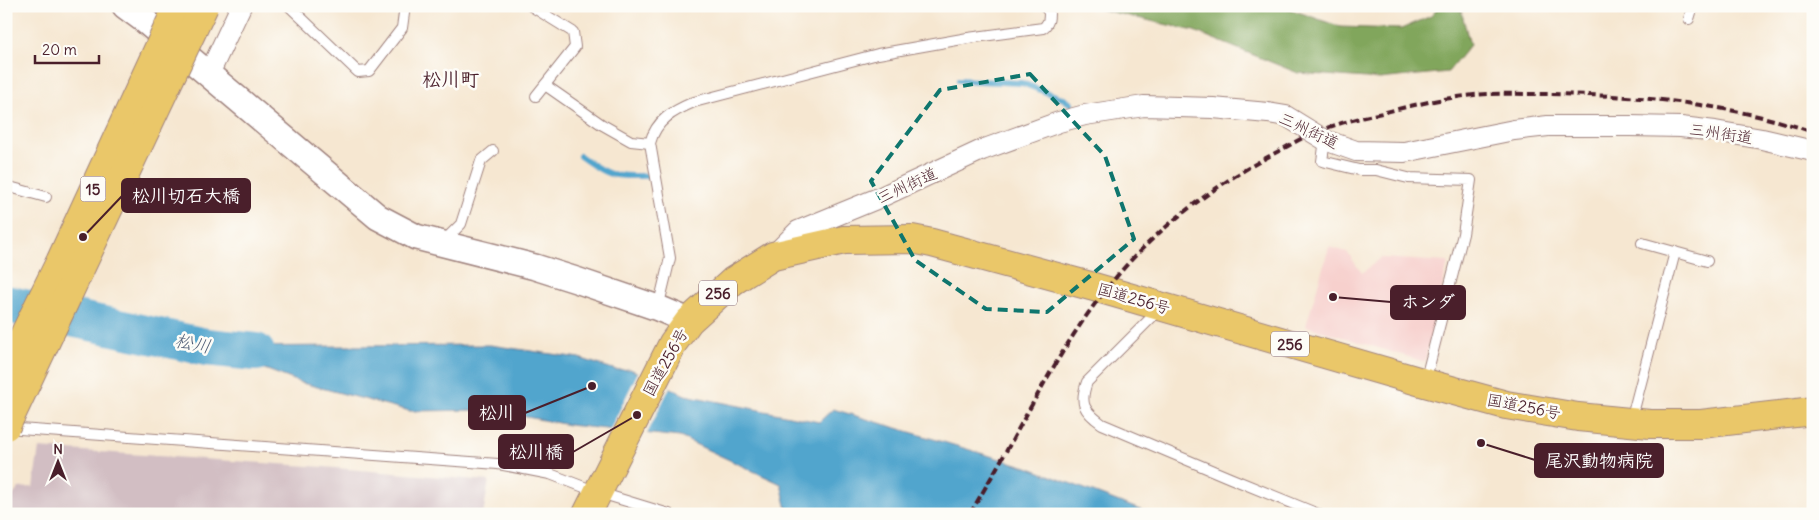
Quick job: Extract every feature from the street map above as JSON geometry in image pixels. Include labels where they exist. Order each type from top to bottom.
[{"type":"main road","name":"15","points":[[6,372],[64,253],[178,6]]},
{"type":"main road","name":"15","points":[[6,427],[204,6]]},
{"type":"main road","name":"国道256号","points":[[595,498],[673,342],[689,321],[733,280],[773,256],[844,240],[912,239],[932,242],[1425,383],[1506,404],[1578,416],[1650,424],[1701,424],[1813,411]]},
{"type":"street","points":[[209,74],[241,6]]},
{"type":"street","points":[[134,9],[378,217],[416,236],[535,267],[658,308],[689,321]]},
{"type":"street","name":"三州街道","points":[[773,256],[798,231],[881,197],[982,150],[1059,122],[1093,112],[1144,106],[1213,108],[1286,116],[1325,140],[1356,151],[1404,152],[1514,130],[1548,126],[1630,126],[1681,127],[1714,131],[1762,139],[1813,151]]},
{"type":"lane","points":[[289,6],[358,72],[369,71],[402,28],[404,6]]},
{"type":"lane","points":[[531,6],[573,32],[575,47],[536,96]]},
{"type":"lane","points":[[658,308],[670,258],[650,143],[653,132],[672,112],[694,102],[878,54],[968,38],[1043,28],[1048,24],[1049,18],[1049,12],[1044,6]]},
{"type":"lane","points":[[1690,19],[1694,6]]},
{"type":"lane","points":[[545,85],[601,124],[631,141],[650,143]]},
{"type":"lane","points":[[1325,140],[1322,161],[1359,170],[1376,170],[1408,178],[1471,180],[1463,234],[1425,383]]},
{"type":"lane","points":[[442,243],[461,224],[482,161],[493,151]]},
{"type":"lane","points":[[6,186],[46,197]]},
{"type":"lane","points":[[1642,243],[1707,261]]},
{"type":"lane","points":[[1631,422],[1674,252]]},
{"type":"lane","points":[[1162,307],[1087,382],[1082,395],[1083,404],[1090,415],[1102,424],[1318,514]]},
{"type":"lane","points":[[6,427],[498,464],[550,474],[595,498],[669,514]]},
{"type":"highlighted area","points":[[1030,74],[1105,156],[1134,239],[1047,312],[986,309],[915,260],[871,181],[940,90]]},
{"type":"shaded area","points":[[1329,247],[1347,252],[1362,273],[1381,258],[1448,262],[1425,362],[1306,326]]},
{"type":"shaded area","points":[[39,448],[324,467],[489,481],[483,514],[7,514],[8,501],[19,488],[33,487]]},
{"type":"green space","points":[[1086,6],[1281,6],[1341,27],[1401,29],[1431,16],[1440,6],[1460,6],[1470,45],[1448,72],[1380,79],[1298,73],[1194,31]]},
{"type":"water","points":[[490,345],[579,358],[616,370],[630,369],[685,395],[819,422],[833,409],[1027,467],[1151,514],[788,514],[781,484],[680,437],[569,425],[490,410],[410,411],[302,383],[206,347]]},
{"type":"pier","points":[[639,370],[671,385],[646,436],[609,432]]},
{"type":"waterway","points":[[959,80],[1022,83],[1064,99],[1071,104]]},
{"type":"waterway","points":[[580,156],[604,172],[625,176],[647,176]]},
{"type":"waterway","name":"松川","points":[[6,304],[206,347],[256,352]]},
{"type":"railway","points":[[970,514],[1041,388],[1070,341],[1101,295],[1119,274],[1154,238],[1205,196],[1242,172],[1313,133],[1356,119],[1428,102],[1489,94],[1571,94],[1676,102],[1746,113],[1813,132]]},
{"type":"place","name":"松川切石大橋","points":[[83,237]]},
{"type":"place","name":"ホンダ","points":[[1333,297]]},
{"type":"place","name":"松川","points":[[592,386]]},
{"type":"place","name":"松川橋","points":[[637,415]]},
{"type":"place","name":"尾沢動物病院","points":[[1481,443]]},
{"type":"district","name":"松川町","points":[[451,79]]}]
